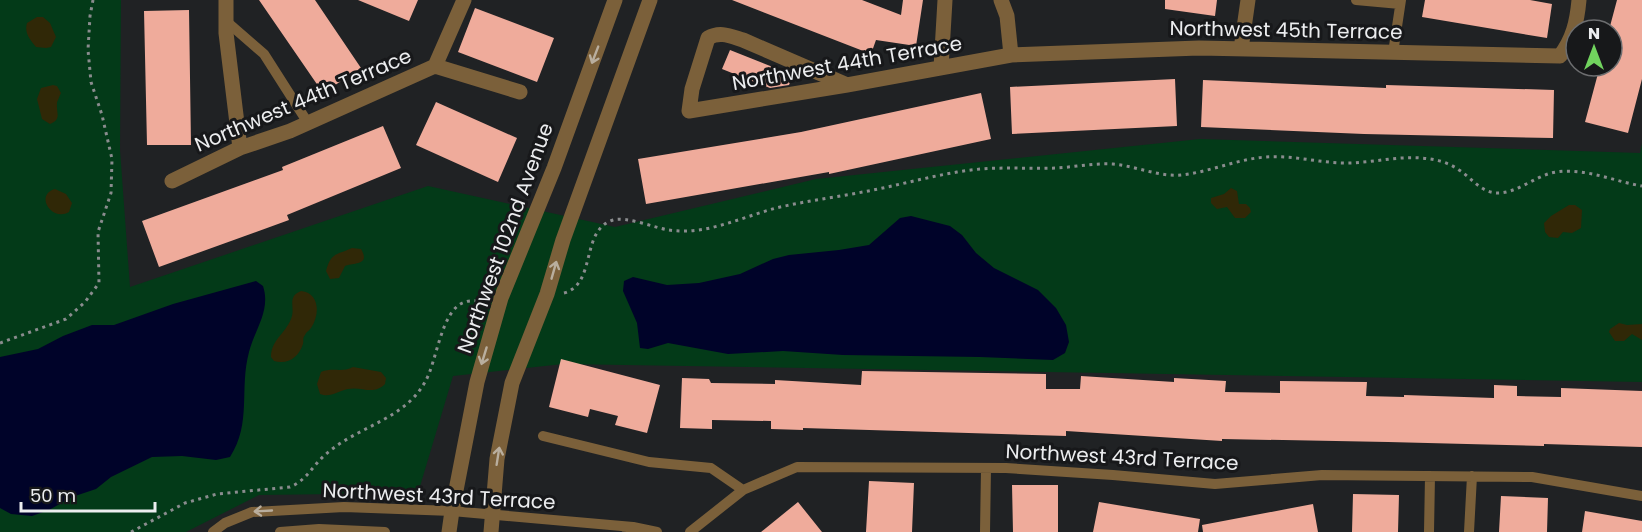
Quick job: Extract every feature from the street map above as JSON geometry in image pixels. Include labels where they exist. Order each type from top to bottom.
[{"type":"street","points":[[226,0],[226,21],[240,147]]},
{"type":"street","points":[[435,66],[464,0]]},
{"type":"street","name":"Northwest 102nd Avenue","points":[[449,532],[477,382],[501,298],[554,168],[615,0]]},
{"type":"street","points":[[491,532],[497,459],[512,383],[547,294],[563,240],[650,0]]},
{"type":"street","points":[[941,68],[945,0]]},
{"type":"street","points":[[1001,0],[1007,16],[1011,55]]},
{"type":"street","points":[[1241,49],[1248,0]]},
{"type":"street","name":"Northwest 45th Terrace","points":[[1011,55],[1199,48],[1560,56],[1569,43],[1576,23],[1579,0]]},
{"type":"street","name":"Northwest 44th Terrace","points":[[847,85],[743,40],[716,34],[708,38],[692,89],[689,111],[847,85],[1011,55]]},
{"type":"street","name":"Northwest 44th Terrace","points":[[172,182],[240,147],[308,123],[435,66],[520,92]]},
{"type":"lane","points":[[1356,0],[1400,2],[1393,53]]},
{"type":"lane","points":[[226,21],[264,54],[308,123]]},
{"type":"lane","points":[[543,436],[649,462],[711,468],[743,490]]},
{"type":"lane","name":"Northwest 43rd Terrace","points":[[690,532],[743,490],[797,467],[986,468],[1113,475],[1215,484],[1322,476],[1532,477],[1642,496]]},
{"type":"lane","points":[[985,532],[986,468]]},
{"type":"lane","points":[[1429,532],[1430,476]]},
{"type":"lane","points":[[1469,532],[1472,476]]},
{"type":"lane","name":"Northwest 43rd Terrace","points":[[213,532],[225,523],[252,512],[344,507],[452,511],[558,519],[633,527],[657,532]]},
{"type":"lane","points":[[308,509],[309,530]]},
{"type":"lane","points":[[557,532],[558,519]]},
{"type":"lane","points":[[617,532],[633,527]]},
{"type":"lane","points":[[280,532],[309,530],[385,532]]},
{"type":"path","points":[[0,343],[66,319],[85,302],[99,283],[98,232],[111,193],[112,159],[102,115],[91,82],[88,50],[93,0]]},
{"type":"path","points":[[547,294],[574,290],[582,281],[591,246],[599,230],[612,220],[625,220],[672,230],[712,228],[777,208],[942,174],[978,169],[1062,168],[1097,163],[1123,165],[1155,174],[1178,176],[1265,157],[1289,157],[1344,164],[1396,158],[1422,158],[1445,162],[1488,192],[1506,192],[1554,172],[1575,171],[1642,186]]},
{"type":"path","points":[[130,532],[185,503],[217,494],[290,487],[301,483],[327,453],[349,438],[400,411],[417,396],[434,363],[447,320],[456,307],[465,302],[501,298]]},
{"type":"green space","points":[[0,0],[121,0],[120,150],[130,287],[428,186],[615,227],[816,179],[1200,139],[1640,153],[1642,144],[1642,382],[563,364],[453,376],[418,493],[259,495],[186,532],[0,532]]},
{"type":"sand","points":[[37,17],[43,17],[50,23],[56,37],[51,47],[36,47],[28,36],[27,23]]},
{"type":"sand","points":[[57,86],[61,93],[57,103],[57,118],[50,124],[42,119],[37,99],[41,88]]},
{"type":"sand","points":[[1231,188],[1237,191],[1239,204],[1246,204],[1250,208],[1251,212],[1245,218],[1235,218],[1227,207],[1217,209],[1211,203],[1211,198],[1224,194]]},
{"type":"sand","points":[[55,189],[66,194],[72,203],[69,212],[57,213],[48,207],[46,197]]},
{"type":"sand","points":[[1569,205],[1575,205],[1582,210],[1581,228],[1572,233],[1563,232],[1558,238],[1549,237],[1545,232],[1544,223]]},
{"type":"sand","points":[[352,248],[361,249],[364,254],[362,261],[345,266],[339,278],[330,279],[326,271],[332,257]]},
{"type":"sand","points":[[301,291],[315,300],[317,311],[314,323],[304,336],[301,349],[296,356],[284,362],[274,361],[271,357],[273,346],[291,319],[294,296]]},
{"type":"sand","points":[[1619,323],[1642,324],[1642,340],[1632,334],[1624,341],[1615,341],[1609,332]]},
{"type":"sand","points":[[353,367],[381,372],[386,378],[385,384],[376,389],[353,388],[331,395],[320,394],[317,384],[321,372]]},
{"type":"water","points":[[911,216],[950,226],[994,268],[1038,290],[1056,308],[1066,325],[1069,342],[1065,353],[1053,360],[843,355],[783,351],[728,354],[668,343],[648,349],[640,348],[637,323],[623,291],[624,281],[633,277],[667,285],[699,283],[740,274],[773,259],[789,255],[869,245],[900,218]]},
{"type":"water","points":[[256,281],[263,286],[264,311],[249,352],[241,431],[230,457],[216,460],[182,456],[152,457],[111,477],[96,489],[72,497],[49,510],[32,516],[11,514],[0,508],[0,357],[38,349],[92,325],[114,325],[173,304]]},
{"type":"building","points":[[259,0],[315,0],[361,68],[323,93]]},
{"type":"building","points":[[358,0],[418,0],[409,21]]},
{"type":"building","points":[[732,0],[862,0],[901,15],[903,0],[923,0],[916,46],[876,40],[871,54]]},
{"type":"building","points":[[1165,0],[1217,0],[1215,16],[1165,9]]},
{"type":"building","points":[[1425,0],[1530,0],[1552,4],[1547,38],[1422,17]]},
{"type":"building","points":[[1617,0],[1642,0],[1642,79],[1628,133],[1585,122],[1597,78],[1624,78],[1624,18],[1612,18]]},
{"type":"building","points":[[475,8],[554,38],[537,82],[458,52]]},
{"type":"building","points":[[189,10],[191,145],[147,145],[144,11]]},
{"type":"building","points":[[730,50],[793,75],[789,85],[770,88],[722,69]]},
{"type":"building","points":[[1175,79],[1177,126],[1012,134],[1010,87]]},
{"type":"building","points":[[1203,80],[1386,88],[1386,85],[1554,90],[1553,138],[1364,134],[1201,127]]},
{"type":"building","points":[[981,93],[991,139],[829,174],[829,172],[646,204],[638,159],[801,132]]},
{"type":"building","points":[[436,102],[517,138],[498,182],[416,145]]},
{"type":"building","points":[[383,126],[401,168],[287,215],[289,220],[159,267],[142,221],[283,170],[282,167]]},
{"type":"building","points":[[561,359],[660,385],[647,433],[615,425],[618,416],[590,409],[588,417],[549,407]]},
{"type":"building","points":[[862,371],[1046,374],[1046,389],[1080,389],[1081,376],[1174,382],[1174,378],[1226,381],[1225,392],[1280,393],[1280,381],[1367,382],[1366,396],[1494,398],[1494,385],[1517,386],[1517,396],[1561,397],[1561,388],[1642,391],[1642,447],[1222,439],[1222,441],[1066,431],[1066,436],[803,428],[803,430],[771,429],[771,421],[712,420],[712,429],[680,428],[682,378],[709,379],[711,383],[775,384],[775,380],[861,385]]},
{"type":"building","points":[[869,481],[914,483],[912,532],[866,532]]},
{"type":"building","points":[[1012,485],[1058,485],[1058,532],[1013,532]]},
{"type":"building","points":[[1353,494],[1399,495],[1398,532],[1352,532]]},
{"type":"building","points":[[1501,496],[1548,498],[1547,532],[1499,532]]},
{"type":"building","points":[[798,502],[822,532],[761,532]]},
{"type":"building","points":[[1099,502],[1200,519],[1198,532],[1093,532]]},
{"type":"building","points":[[1313,504],[1318,532],[1203,532],[1202,525]]},
{"type":"building","points":[[1585,511],[1642,521],[1642,532],[1582,532]]}]
